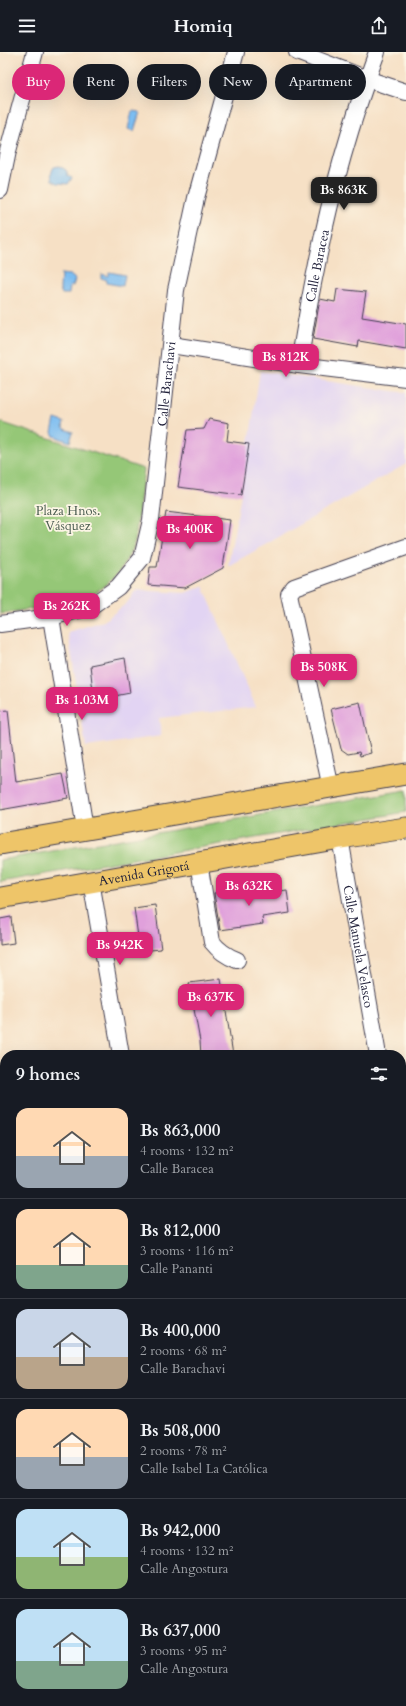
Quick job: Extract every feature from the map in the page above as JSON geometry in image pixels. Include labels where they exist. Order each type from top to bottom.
[{"type":"main road","points":[[0,844],[406,774]]},
{"type":"main road","name":"Avenida Grigotá","points":[[0,898],[199,862],[406,828]]},
{"type":"street","points":[[0,190],[4,151],[35,52]]},
{"type":"street","name":"Calle Barachavi","points":[[0,624],[51,617],[90,607],[118,587],[142,558],[151,520],[176,290],[196,198],[236,52]]},
{"type":"street","points":[[297,52],[367,79],[406,92]]},
{"type":"street","name":"Calle Baracea","points":[[299,366],[319,254],[338,173],[367,79],[377,52]]},
{"type":"street","points":[[171,345],[299,366],[406,378]]},
{"type":"street","points":[[331,788],[291,601],[290,590],[294,587],[406,547]]},
{"type":"street","points":[[51,617],[85,829]]},
{"type":"street","name":"Calle Manuela Velasco","points":[[340,838],[377,1050]]},
{"type":"street","points":[[199,862],[212,942],[218,950],[237,960]]},
{"type":"street","points":[[91,881],[120,1050]]},
{"type":"shaded area","points":[[260,371],[406,393],[406,464],[228,566],[241,495]]},
{"type":"shaded area","points":[[203,586],[256,707],[159,718],[161,736],[86,747],[68,632],[104,621],[127,603],[136,590],[186,593]]},
{"type":"green space","name":"Plaza Hnos. Vásquez","points":[[0,422],[144,469],[135,541],[128,557],[119,572],[107,584],[84,600],[0,614]]},
{"type":"green space","points":[[406,790],[406,812],[0,882],[0,860]]},
{"type":"water","points":[[132,111],[140,112],[134,131],[128,129]]},
{"type":"water","points":[[59,166],[66,170],[68,176],[72,178],[68,184],[58,183],[52,180],[54,167]]},
{"type":"water","points":[[109,272],[125,275],[123,286],[106,283],[107,280],[101,278],[101,274],[108,276]]},
{"type":"water","points":[[61,274],[70,275],[75,279],[73,286],[70,286],[69,294],[62,294],[60,289]]},
{"type":"water","points":[[55,419],[64,422],[63,426],[65,429],[73,432],[70,442],[54,436],[52,432]]},
{"type":"building","points":[[337,289],[366,292],[362,317],[406,324],[406,349],[359,341],[358,347],[313,339],[320,299],[335,302]]},
{"type":"building","points":[[209,419],[229,423],[227,441],[249,444],[241,495],[178,487],[187,430],[204,429]]},
{"type":"building","points":[[166,512],[230,520],[223,568],[185,588],[148,585],[150,567],[157,567]]},
{"type":"building","points":[[125,658],[130,693],[94,700],[90,665]]},
{"type":"building","points":[[360,702],[371,753],[360,756],[359,752],[348,754],[341,749],[331,709]]},
{"type":"building","points":[[8,710],[16,782],[63,774],[68,798],[0,810],[0,711]]},
{"type":"building","points":[[247,888],[248,895],[287,890],[290,913],[262,917],[263,924],[220,930],[214,893]]},
{"type":"building","points":[[155,905],[161,949],[140,951],[134,908]]},
{"type":"building","points":[[11,917],[14,943],[0,945],[0,919]]},
{"type":"building","points":[[221,979],[232,1050],[201,1050],[189,983]]}]
